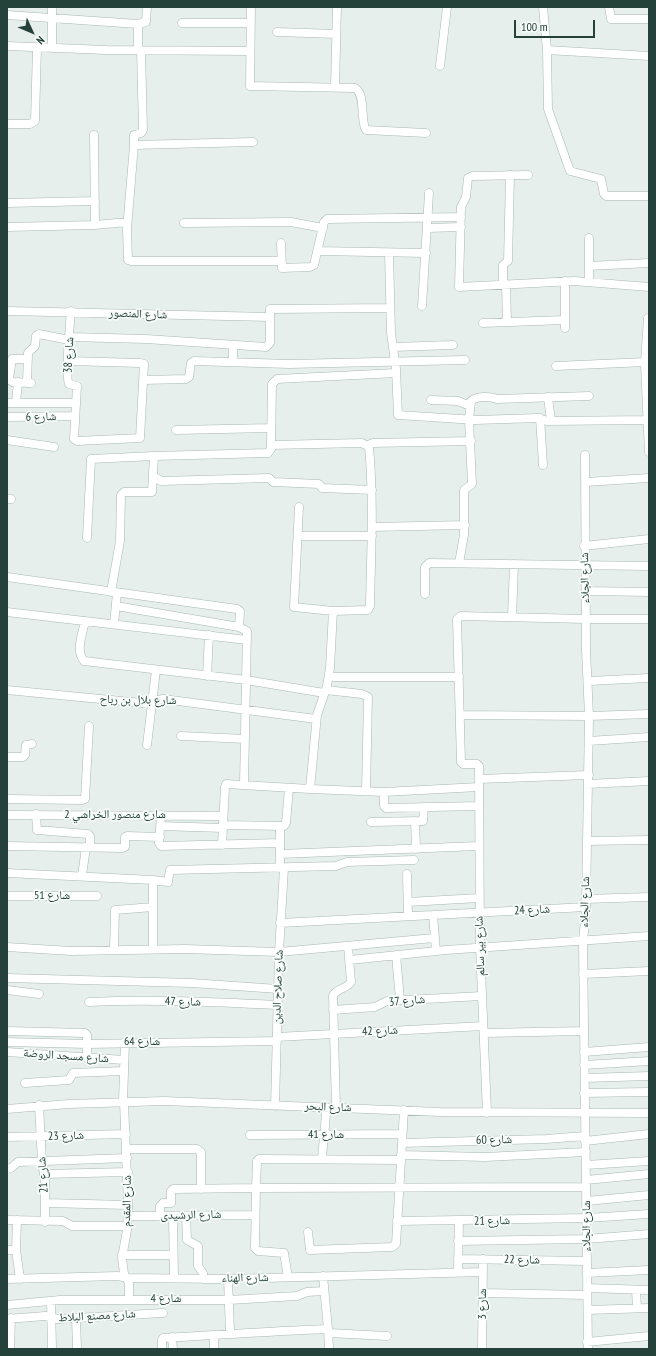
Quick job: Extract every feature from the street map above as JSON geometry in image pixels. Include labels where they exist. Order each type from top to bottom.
[{"type":"street","points":[[52,7],[52,48]]},
{"type":"street","points":[[7,14],[138,24],[146,22],[147,7]]},
{"type":"street","points":[[251,7],[249,83],[252,87],[353,88],[358,90],[366,130],[426,134]]},
{"type":"street","points":[[335,87],[337,7]]},
{"type":"street","points":[[440,66],[447,7]]},
{"type":"street","points":[[543,7],[547,50],[548,109],[570,171],[602,180],[604,194],[606,196],[649,196]]},
{"type":"street","points":[[609,7],[611,19],[649,20]]},
{"type":"street","points":[[182,23],[250,23]]},
{"type":"street","points":[[138,24],[142,130],[134,135],[127,222],[129,261],[281,260]]},
{"type":"street","points":[[277,32],[336,34]]},
{"type":"street","points":[[7,46],[140,50],[250,51]]},
{"type":"street","points":[[7,124],[30,124],[35,121],[37,47]]},
{"type":"street","points":[[547,50],[649,56]]},
{"type":"street","points":[[94,135],[95,225]]},
{"type":"street","points":[[134,144],[253,142]]},
{"type":"street","points":[[508,322],[503,265],[508,261],[510,175]]},
{"type":"street","points":[[528,175],[469,176],[466,197],[462,203],[459,287],[565,281],[649,287]]},
{"type":"street","points":[[422,306],[429,193]]},
{"type":"street","points":[[7,203],[95,201]]},
{"type":"street","points":[[280,243],[281,266],[283,269],[311,267],[327,218],[461,217]]},
{"type":"street","points":[[7,227],[95,225],[127,222]]},
{"type":"street","points":[[184,223],[291,222],[323,228]]},
{"type":"street","points":[[428,228],[461,228]]},
{"type":"street","points":[[589,282],[590,238]]},
{"type":"street","points":[[317,251],[426,253]]},
{"type":"street","points":[[389,253],[392,347],[395,361],[398,415],[469,420],[540,418],[551,421],[648,420]]},
{"type":"street","points":[[589,266],[649,263]]},
{"type":"street","points":[[483,323],[508,322],[565,324],[565,281]]},
{"type":"street","points":[[28,359],[14,358],[12,360],[9,379],[12,382],[29,383],[29,351],[35,346],[37,334],[70,338],[146,339],[268,346],[270,309],[390,308]]},
{"type":"street","name":"شارع المنصور","points":[[7,311],[71,311],[270,317]]},
{"type":"street","name":"شارع 38","points":[[71,311],[67,382],[77,386],[75,440],[140,438],[144,380]]},
{"type":"street","points":[[648,318],[646,364],[649,452]]},
{"type":"street","points":[[233,345],[233,362]]},
{"type":"street","points":[[392,347],[453,345]]},
{"type":"street","points":[[68,361],[142,363],[145,366],[144,380],[186,379],[189,377],[193,361],[289,364],[465,360]]},
{"type":"street","points":[[556,366],[646,364]]},
{"type":"street","points":[[87,538],[91,459],[268,453],[271,449],[272,384],[275,379],[396,373]]},
{"type":"street","points":[[16,403],[18,382]]},
{"type":"street","points":[[459,563],[465,525],[464,490],[472,484],[469,420],[471,401],[474,398],[492,397],[497,399],[589,396]]},
{"type":"street","points":[[548,397],[551,421]]},
{"type":"street","points":[[431,400],[458,401],[470,406]]},
{"type":"street","points":[[7,403],[76,403]]},
{"type":"street","name":"شارع 6","points":[[7,417],[75,416]]},
{"type":"street","points":[[540,418],[543,466]]},
{"type":"street","points":[[176,430],[271,428]]},
{"type":"street","points":[[7,440],[54,448]]},
{"type":"street","points":[[271,445],[368,445],[373,443],[471,441]]},
{"type":"street","points":[[299,508],[294,607],[333,611],[365,611],[370,609],[372,490],[368,445]]},
{"type":"street","name":"شارع الجلاء","points":[[585,455],[586,482],[584,546],[589,716],[589,776],[583,974],[588,1346]]},
{"type":"street","points":[[114,624],[116,606],[114,593],[120,541],[121,495],[124,492],[151,493],[153,491],[154,456]]},
{"type":"street","points":[[153,476],[161,481],[269,478],[273,482],[319,484],[322,488],[372,490]]},
{"type":"street","points":[[586,482],[649,478]]},
{"type":"street","points":[[372,527],[465,525]]},
{"type":"street","points":[[298,536],[372,536]]},
{"type":"street","points":[[584,546],[649,539]]},
{"type":"street","points":[[425,594],[426,565],[429,563],[649,566]]},
{"type":"street","points":[[512,617],[514,564]]},
{"type":"street","points":[[7,577],[237,609],[240,611],[239,627]]},
{"type":"street","points":[[586,591],[649,592]]},
{"type":"street","points":[[116,606],[239,627],[247,631],[244,784]]},
{"type":"street","points":[[310,790],[318,707],[329,677],[333,611]]},
{"type":"street","points":[[7,612],[247,640]]},
{"type":"street","points":[[479,783],[478,764],[462,764],[461,762],[456,624],[459,617],[585,619],[649,618]]},
{"type":"street","points":[[84,621],[80,649],[81,657],[84,660],[325,691],[362,694],[368,697],[366,791]]},
{"type":"street","points":[[207,676],[209,635]]},
{"type":"street","points":[[147,745],[156,670]]},
{"type":"street","points":[[329,677],[459,677]]},
{"type":"street","points":[[588,681],[649,678]]},
{"type":"street","name":"شارع بلال بن رباح","points":[[7,690],[142,703],[163,699],[316,719]]},
{"type":"street","points":[[460,715],[589,716],[649,714]]},
{"type":"street","points":[[7,800],[85,799],[89,726]]},
{"type":"street","points":[[181,736],[245,740]]},
{"type":"street","points":[[589,741],[649,737]]},
{"type":"street","points":[[7,757],[23,757],[25,755],[26,745],[28,743],[32,744]]},
{"type":"street","points":[[222,845],[225,785],[230,783],[310,790],[384,792],[479,783],[589,776]]},
{"type":"street","points":[[588,784],[649,781]]},
{"type":"street","name":"شارع بير سالم","points":[[479,783],[479,912],[487,1113]]},
{"type":"street","points":[[160,826],[284,826],[286,823],[289,788]]},
{"type":"street","points":[[384,792],[384,806],[386,808],[478,806]]},
{"type":"street","points":[[371,822],[424,820],[424,807]]},
{"type":"street","points":[[36,814],[37,830],[88,834],[90,836],[82,876]]},
{"type":"street","name":"شارع منصور الخراشي 2","points":[[7,815],[223,816]]},
{"type":"street","points":[[161,815],[159,844],[162,846],[280,843]]},
{"type":"street","points":[[415,821],[416,849]]},
{"type":"street","name":"شارع صلاح الدين","points":[[275,1106],[282,868],[280,854],[280,826]]},
{"type":"street","points":[[7,846],[123,848],[127,836],[160,836]]},
{"type":"street","points":[[587,841],[649,840]]},
{"type":"street","points":[[280,854],[478,846]]},
{"type":"street","points":[[7,873],[154,880],[168,882],[169,871],[171,870],[338,866],[347,862],[414,860]]},
{"type":"street","points":[[407,874],[408,916]]},
{"type":"street","points":[[153,949],[154,880]]},
{"type":"street","name":"شارع 51","points":[[7,896],[98,896]]},
{"type":"street","name":"شارع 24","points":[[280,923],[479,912],[649,897]]},
{"type":"street","points":[[408,902],[479,898]]},
{"type":"street","points":[[114,950],[115,910],[153,907]]},
{"type":"street","points":[[433,915],[436,951]]},
{"type":"street","points":[[350,960],[480,947],[649,936]]},
{"type":"street","points":[[7,947],[46,951],[153,949],[279,952],[434,938]]},
{"type":"street","points":[[336,1108],[333,1034],[334,992],[351,982],[348,946]]},
{"type":"street","points":[[396,955],[400,1000]]},
{"type":"street","points":[[583,974],[649,971]]},
{"type":"street","points":[[7,978],[192,983],[278,989]]},
{"type":"street","points":[[7,990],[39,994]]},
{"type":"street","name":"شارع 37","points":[[333,1010],[375,1008],[386,1001],[482,996]]},
{"type":"street","name":"شارع 47","points":[[89,1002],[192,1002],[277,1005]]},
{"type":"street","points":[[7,1030],[85,1033],[87,1035],[87,1057]]},
{"type":"street","name":"شارع 42","points":[[277,1039],[333,1034],[484,1030],[584,1031]]},
{"type":"street","name":"شارع 64","points":[[7,1042],[87,1044],[277,1039]]},
{"type":"street","name":"شارع المقدم","points":[[125,1042],[123,1102],[128,1172],[128,1216],[122,1255],[123,1266],[129,1283],[129,1299]]},
{"type":"street","points":[[584,1052],[649,1047]]},
{"type":"street","name":"شارع مسجد الروضة","points":[[7,1052],[124,1060]]},
{"type":"street","points":[[584,1065],[649,1061]]},
{"type":"street","points":[[624,1076],[626,1062]]},
{"type":"street","points":[[25,1083],[69,1080],[73,1073],[124,1071]]},
{"type":"street","points":[[584,1078],[649,1076]]},
{"type":"street","points":[[584,1093],[649,1092]]},
{"type":"street","name":"شارع البحر","points":[[7,1109],[39,1105],[123,1102],[183,1102],[487,1113],[649,1113]]},
{"type":"street","name":"شارع 21","points":[[39,1105],[42,1162],[46,1181],[45,1222]]},
{"type":"street","points":[[322,1159],[326,1108]]},
{"type":"street","points":[[308,1232],[310,1250],[392,1247],[396,1244],[398,1187],[404,1110]]},
{"type":"street","name":"شارع 23","points":[[7,1137],[126,1134]]},
{"type":"street","name":"شارع 60","points":[[402,1138],[585,1139],[649,1134]]},
{"type":"street","name":"شارع 41","points":[[250,1135],[324,1135],[402,1138]]},
{"type":"street","points":[[126,1150],[197,1149],[201,1152],[201,1189]]},
{"type":"street","points":[[288,1277],[284,1253],[255,1250],[257,1161],[259,1159],[485,1157],[586,1152]]},
{"type":"street","points":[[7,1168],[12,1167],[18,1162],[127,1158]]},
{"type":"street","points":[[586,1165],[649,1161]]},
{"type":"street","points":[[44,1174],[128,1172]]},
{"type":"street","points":[[160,1216],[160,1206],[163,1203],[171,1203],[171,1191],[173,1189],[357,1189],[586,1183],[649,1174]]},
{"type":"street","points":[[586,1201],[649,1195]]},
{"type":"street","points":[[45,1203],[128,1205]]},
{"type":"street","name":"شارع الرشيدى","points":[[128,1216],[255,1214]]},
{"type":"street","name":"شارع 21","points":[[397,1221],[587,1218],[649,1214]]},
{"type":"street","points":[[173,1216],[174,1278]]},
{"type":"street","points":[[186,1216],[187,1240],[198,1246],[198,1266],[203,1273],[203,1279]]},
{"type":"street","points":[[7,1220],[45,1222],[63,1221],[72,1226],[127,1226]]},
{"type":"street","points":[[17,1220],[16,1250],[20,1279]]},
{"type":"street","points":[[458,1221],[458,1272]]},
{"type":"street","points":[[458,1241],[587,1239],[649,1234]]},
{"type":"street","points":[[7,1250],[16,1250]]},
{"type":"street","points":[[122,1255],[173,1255]]},
{"type":"street","name":"شارع 22","points":[[458,1259],[587,1262]]},
{"type":"street","name":"شارع 3","points":[[482,1349],[483,1259]]},
{"type":"street","points":[[587,1273],[649,1270]]},
{"type":"street","name":"شارع الهناء","points":[[7,1279],[117,1276],[126,1278],[228,1279],[483,1272]]},
{"type":"street","points":[[323,1276],[329,1349]]},
{"type":"street","points":[[228,1279],[230,1332]]},
{"type":"street","points":[[636,1290],[637,1308]]},
{"type":"street","points":[[483,1293],[649,1290]]},
{"type":"street","name":"شارع 4","points":[[7,1305],[129,1299],[229,1300],[297,1296],[307,1292],[324,1291]]},
{"type":"street","points":[[51,1302],[52,1349]]},
{"type":"street","points":[[588,1310],[649,1308]]},
{"type":"street","name":"شارع مصنع البلاط","points":[[9,1318],[56,1319],[163,1313]]},
{"type":"street","points":[[9,1318],[10,1349]]},
{"type":"street","points":[[76,1318],[77,1349]]},
{"type":"street","points":[[162,1349],[162,1338],[214,1335],[230,1332],[328,1331],[387,1336]]},
{"type":"street","points":[[214,1335],[214,1349]]},
{"type":"street","points":[[588,1346],[649,1336]]},
{"type":"street","points":[[172,1337],[173,1349]]}]
